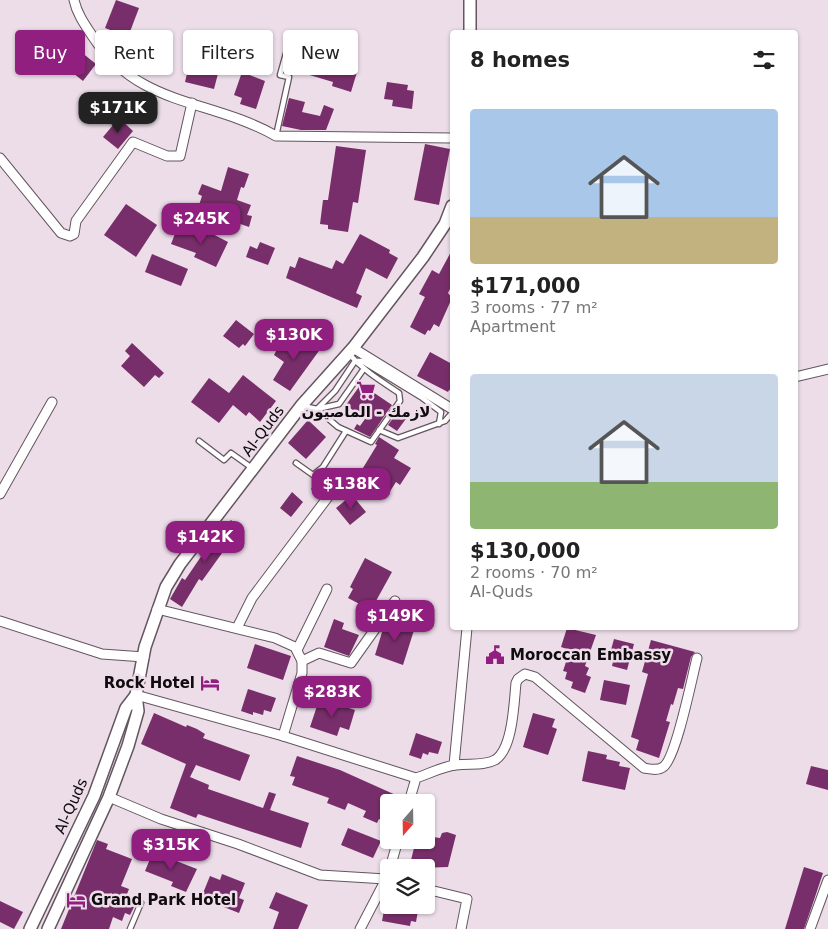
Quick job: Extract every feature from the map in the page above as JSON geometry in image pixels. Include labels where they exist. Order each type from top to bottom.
[{"type":"street","points":[[74,0],[76,11],[106,56],[138,83],[168,97],[192,103],[260,128],[276,136],[450,138]]},
{"type":"street","points":[[470,0],[470,30]]},
{"type":"street","points":[[0,158],[61,234],[70,236],[74,234],[76,221],[133,142],[167,156],[180,156],[192,103]]},
{"type":"street","name":"Al-Quds","points":[[48,929],[109,797],[138,711],[136,695],[144,657],[157,609],[166,587],[180,564],[301,406],[352,354],[424,257],[445,224],[450,211]]},
{"type":"street","points":[[352,354],[421,387],[450,408]]},
{"type":"street","points":[[798,376],[828,368]]},
{"type":"street","points":[[0,494],[52,402]]},
{"type":"street","points":[[237,628],[252,598],[343,477]]},
{"type":"street","points":[[297,650],[327,589]]},
{"type":"street","points":[[302,661],[319,653],[351,664],[395,601]]},
{"type":"street","points":[[157,609],[275,638],[289,643],[297,650],[302,661],[302,673],[283,736]]},
{"type":"street","points":[[0,621],[82,649],[120,656],[144,657]]},
{"type":"street","points":[[454,765],[467,630]]},
{"type":"street","points":[[136,695],[283,736],[416,778],[454,765],[486,763],[495,760],[502,753],[511,725],[516,683],[521,676],[530,674],[644,768],[658,769],[664,767],[669,759],[680,726],[697,658]]},
{"type":"street","name":"Al-Quds","points":[[30,929],[94,796],[126,708],[136,695]]},
{"type":"street","points":[[411,794],[416,778]]},
{"type":"street","points":[[109,797],[162,819],[238,844],[320,876],[380,874]]},
{"type":"street","points":[[810,929],[828,880]]},
{"type":"street","points":[[360,929],[380,890]]},
{"type":"street","points":[[435,891],[466,900],[461,929]]},
{"type":"lane","points":[[276,136],[289,77],[280,75],[283,64]]},
{"type":"lane","points":[[352,354],[363,370],[400,392]]},
{"type":"lane","points":[[352,354],[422,397],[441,412],[439,424]]},
{"type":"lane","points":[[316,409],[335,391],[352,354]]},
{"type":"lane","points":[[301,406],[316,409],[339,404],[363,370]]},
{"type":"lane","points":[[316,409],[346,431],[371,442],[400,401],[402,386]]},
{"type":"lane","points":[[379,430],[398,438],[446,421],[450,415]]},
{"type":"lane","points":[[296,464],[313,475],[323,467],[346,431]]},
{"type":"lane","points":[[199,441],[224,460],[231,453],[254,468]]},
{"type":"lane","points":[[130,929],[141,903]]},
{"type":"building","points":[[116,0],[139,8],[131,30],[110,30],[105,28]]},
{"type":"building","points":[[85,55],[95,65],[83,81],[76,75],[85,75]]},
{"type":"building","points":[[187,75],[218,75],[214,89],[185,82]]},
{"type":"building","points":[[241,75],[250,75],[265,81],[256,109],[240,104],[242,98],[234,95]]},
{"type":"building","points":[[310,75],[356,75],[351,92],[332,86],[333,82]]},
{"type":"building","points":[[387,82],[408,85],[407,90],[414,91],[412,109],[392,106],[393,100],[384,99]]},
{"type":"building","points":[[289,98],[305,102],[302,112],[320,116],[324,105],[334,109],[326,130],[301,130],[282,126]]},
{"type":"building","points":[[119,118],[133,131],[118,149],[103,137]]},
{"type":"building","points":[[425,144],[450,149],[439,205],[414,200]]},
{"type":"building","points":[[336,146],[366,150],[358,203],[353,202],[348,232],[328,229],[328,225],[320,224],[323,200],[328,200]]},
{"type":"building","points":[[228,167],[249,174],[244,188],[241,187],[237,200],[251,205],[247,215],[252,216],[249,227],[223,218],[222,222],[201,214],[204,207],[199,205],[202,196],[198,194],[202,184],[221,191]]},
{"type":"building","points":[[126,204],[157,225],[136,257],[104,235]]},
{"type":"building","points":[[178,226],[204,236],[207,231],[228,242],[216,267],[194,257],[196,253],[171,244]]},
{"type":"building","points":[[360,234],[390,250],[389,253],[398,258],[387,279],[366,268],[356,293],[362,296],[357,308],[286,278],[290,266],[295,268],[299,257],[332,269],[336,260],[343,264]]},
{"type":"building","points":[[260,242],[275,248],[268,265],[246,257],[250,246],[257,249]]},
{"type":"building","points":[[152,254],[188,269],[181,286],[145,272]]},
{"type":"building","points":[[450,254],[450,289],[448,293],[450,302],[439,327],[434,324],[425,335],[410,327],[425,297],[419,294],[432,270],[439,274]]},
{"type":"building","points":[[236,320],[254,334],[245,346],[243,344],[239,348],[223,336]]},
{"type":"building","points":[[284,336],[298,346],[304,337],[321,348],[290,391],[273,380],[284,362],[274,355]]},
{"type":"building","points":[[132,343],[164,373],[159,378],[155,375],[144,387],[121,366],[130,356],[125,351]]},
{"type":"building","points":[[430,352],[450,363],[450,390],[448,392],[417,376]]},
{"type":"building","points":[[243,375],[276,401],[260,422],[249,412],[246,416],[233,405],[219,423],[191,402],[209,378],[229,393]]},
{"type":"building","points":[[361,384],[392,405],[370,437],[354,429],[357,424],[360,426],[365,419],[346,405]]},
{"type":"building","points":[[399,410],[408,416],[397,431],[388,425]]},
{"type":"building","points":[[308,420],[326,437],[306,459],[288,443]]},
{"type":"building","points":[[379,437],[399,450],[394,458],[411,468],[400,485],[396,482],[385,499],[355,481],[377,445],[375,444]]},
{"type":"building","points":[[319,477],[327,483],[318,494],[311,489]]},
{"type":"building","points":[[292,492],[303,502],[291,517],[280,508]]},
{"type":"building","points":[[352,495],[366,512],[350,525],[336,508]]},
{"type":"building","points":[[231,520],[240,528],[202,581],[199,579],[182,607],[170,599],[182,578],[185,580],[215,536]]},
{"type":"building","points":[[365,558],[392,572],[371,610],[348,598],[353,589],[350,587]]},
{"type":"building","points":[[334,619],[344,623],[342,629],[359,635],[349,656],[324,647]]},
{"type":"building","points":[[394,620],[415,627],[403,665],[375,655],[383,629],[390,631]]},
{"type":"building","points":[[566,630],[596,635],[585,666],[589,668],[586,675],[591,677],[585,693],[571,688],[573,682],[565,679],[567,672],[563,671],[570,650],[561,647]]},
{"type":"building","points":[[614,639],[634,644],[627,670],[612,666],[614,658],[609,657]]},
{"type":"building","points":[[651,640],[695,652],[691,657],[683,689],[678,688],[673,705],[671,704],[666,721],[670,722],[659,758],[636,750],[639,740],[631,737],[648,674],[642,672]]},
{"type":"building","points":[[255,644],[291,656],[283,680],[247,668]]},
{"type":"building","points":[[604,680],[630,685],[626,705],[600,700]]},
{"type":"building","points":[[248,689],[276,698],[271,712],[264,710],[263,715],[253,712],[253,715],[241,711]]},
{"type":"building","points":[[318,703],[332,707],[333,703],[355,710],[349,730],[340,727],[337,736],[310,727]]},
{"type":"building","points":[[154,713],[186,727],[187,725],[197,729],[205,734],[203,738],[250,755],[240,781],[196,765],[190,777],[209,785],[208,789],[263,808],[269,792],[276,794],[270,810],[309,823],[301,848],[198,814],[196,818],[170,808],[186,764],[141,744]]},
{"type":"building","points":[[533,713],[555,719],[552,727],[557,729],[548,755],[523,747]]},
{"type":"building","points":[[416,733],[442,742],[438,754],[429,752],[428,755],[423,753],[421,759],[409,755]]},
{"type":"building","points":[[588,751],[607,755],[606,759],[620,762],[619,766],[630,768],[625,790],[582,781]]},
{"type":"building","points":[[297,756],[340,770],[394,794],[380,794],[380,819],[377,823],[363,817],[366,811],[348,803],[345,810],[327,803],[329,798],[292,785],[295,777],[290,776]]},
{"type":"building","points":[[811,766],[828,770],[828,790],[806,784]]},
{"type":"building","points":[[348,828],[380,841],[373,858],[341,845]]},
{"type":"building","points":[[447,832],[456,835],[448,867],[435,867],[435,859],[411,859],[414,849],[435,849],[435,837],[440,838],[442,833]]},
{"type":"building","points":[[97,840],[108,844],[106,849],[132,859],[121,886],[129,889],[127,894],[131,896],[128,905],[134,907],[130,915],[125,913],[122,921],[113,917],[109,929],[61,929]]},
{"type":"building","points":[[153,852],[197,869],[186,892],[171,886],[173,882],[145,871]]},
{"type":"building","points":[[804,867],[823,873],[804,929],[785,929]]},
{"type":"building","points":[[222,874],[245,883],[239,898],[244,900],[239,913],[201,898],[210,876],[220,880]]},
{"type":"building","points":[[276,892],[308,905],[298,929],[273,929],[279,912],[269,908]]},
{"type":"building","points":[[0,901],[23,912],[14,929],[0,922]]},
{"type":"building","points":[[383,914],[417,914],[416,922],[411,921],[410,926],[382,921]]},
{"type":"place","name":"لازمك - الماصيون","points":[[366,390]]},
{"type":"place","name":"Moroccan Embassy","points":[[495,655]]},
{"type":"place","name":"Rock Hotel","points":[[210,683]]},
{"type":"place","name":"Grand Park Hotel","points":[[76,900]]}]
